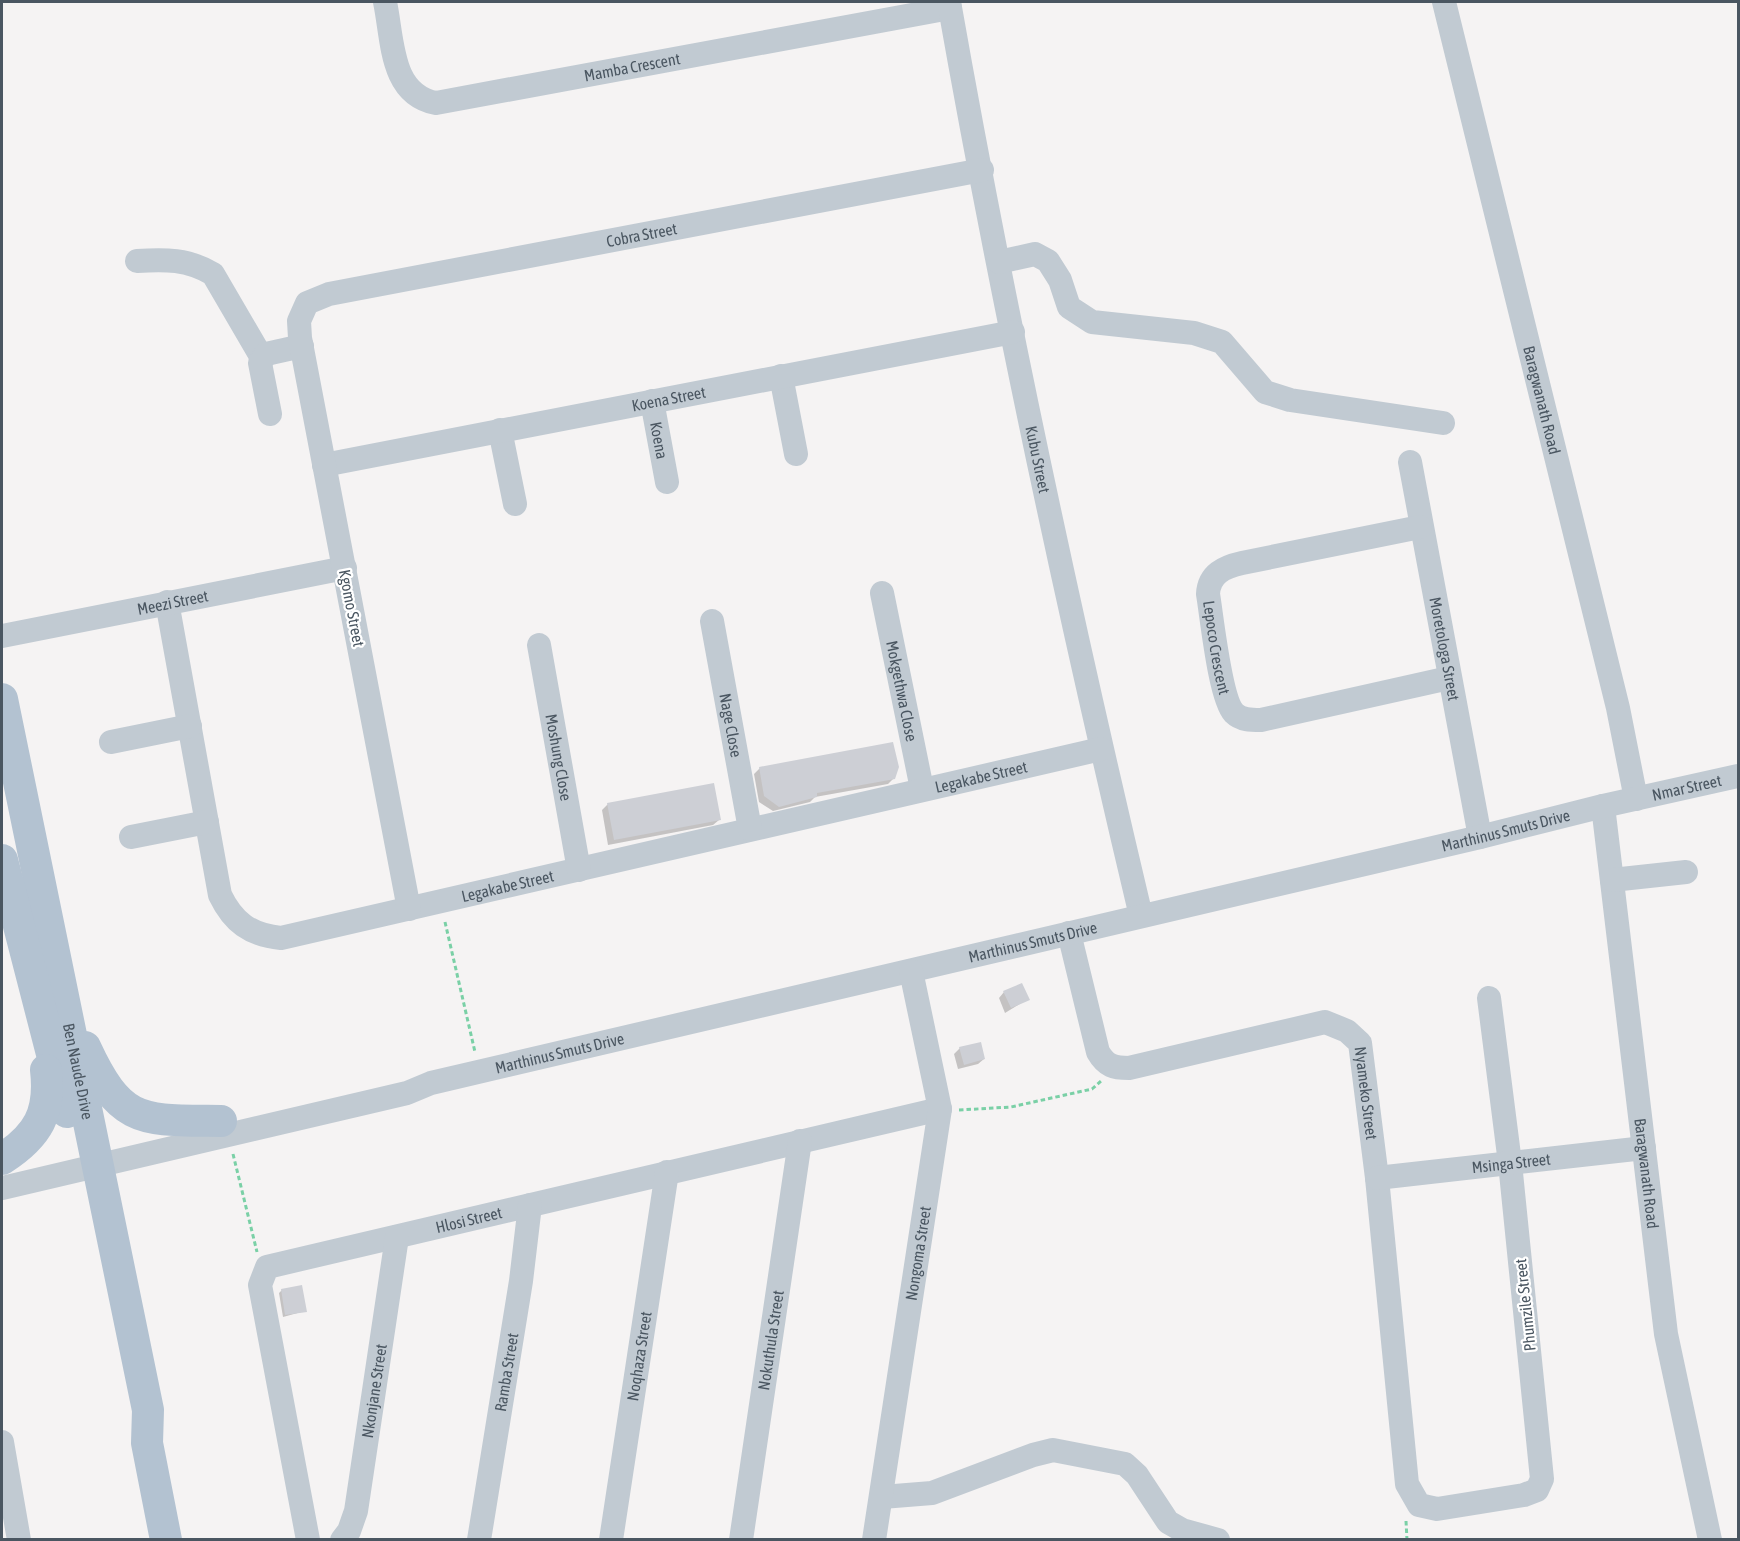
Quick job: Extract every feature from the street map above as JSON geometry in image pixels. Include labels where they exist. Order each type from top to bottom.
[{"type":"main road","name":"Ben Naude Drive","points":[[2,699],[51,1003],[89,1161],[137,1422],[147,1443],[166,1539]]},
{"type":"main road","name":"Ben Naude Drive","points":[[2,860],[51,1003]]},
{"type":"main road","points":[[51,1003],[120,1103],[138,1114],[156,1120],[225,1128]]},
{"type":"main road","points":[[2,1159],[33,1135],[48,1101],[51,1003]]},
{"type":"street","name":"Mamba Crescent","points":[[385,2],[402,81],[412,95],[436,103],[950,5]]},
{"type":"street","name":"Baragwanath Road","points":[[1444,2],[1615,697],[1636,799]]},
{"type":"street","name":"Kubu Street","points":[[950,5],[1012,332],[1101,748],[1141,916]]},
{"type":"street","name":"Cobra Street","points":[[304,308],[312,299],[329,294],[982,170]]},
{"type":"street","points":[[999,262],[1035,254],[1048,261],[1060,280],[1069,307],[1092,322],[1194,333],[1222,342],[1264,392],[1311,404],[1443,423]]},
{"type":"street","points":[[137,261],[170,258],[203,268],[213,274],[262,358]]},
{"type":"street","name":"Kgomo Street","points":[[304,308],[299,321],[302,346],[409,909]]},
{"type":"street","name":"Koena Street","points":[[324,465],[1012,332]]},
{"type":"street","points":[[270,414],[260,363],[262,358],[266,354],[302,346]]},
{"type":"street","points":[[781,376],[796,454]]},
{"type":"street","name":"Koena","points":[[652,401],[668,482]]},
{"type":"street","points":[[500,430],[515,504]]},
{"type":"street","name":"Moretologa Street","points":[[1410,462],[1420,527],[1480,837]]},
{"type":"street","name":"Lepoco Crescent","points":[[1420,527],[1242,563],[1216,574],[1210,582],[1208,594],[1226,697],[1235,713],[1240,717],[1261,720],[1449,678]]},
{"type":"street","name":"Meezi Street","points":[[2,636],[345,568]]},
{"type":"street","name":"Mokgethwa Close","points":[[882,593],[922,789]]},
{"type":"street","name":"Legakabe Street","points":[[167,602],[220,895],[237,922],[250,931],[281,938],[1101,748]]},
{"type":"street","name":"Nage Close","points":[[712,621],[750,829]]},
{"type":"street","name":"Moshung Close","points":[[539,645],[579,870]]},
{"type":"street","points":[[111,742],[190,726]]},
{"type":"street","name":"Nmar Street","points":[[1636,799],[1738,776]]},
{"type":"street","name":"Marthinus Smuts Drive","points":[[2,1188],[89,1161],[422,1080],[431,1083],[480,1072],[1636,799]]},
{"type":"street","name":"Baragwanath Road","points":[[1603,806],[1666,1334],[1705,1539]]},
{"type":"street","points":[[131,837],[207,822]]},
{"type":"street","points":[[1612,880],[1686,872]]},
{"type":"street","points":[[1069,933],[1095,1046],[1102,1060],[1116,1068]]},
{"type":"street","name":"Nongoma Street","points":[[874,1539],[940,1110],[911,971]]},
{"type":"street","name":"Phumzile Street","points":[[1419,1505],[1437,1509],[1524,1495],[1536,1490],[1541,1484],[1542,1466],[1510,1163],[1489,998]]},
{"type":"street","name":"Nyameko Street","points":[[1116,1068],[1129,1068],[1324,1022],[1352,1034],[1362,1049],[1407,1484],[1419,1505]]},
{"type":"street","name":"Hlosi Street","points":[[265,1270],[278,1263],[940,1110]]},
{"type":"street","name":"Nokuthula Street","points":[[741,1539],[800,1141]]},
{"type":"street","name":"Msinga Street","points":[[1377,1178],[1644,1148]]},
{"type":"street","points":[[2,1172],[89,1161]]},
{"type":"street","name":"Noqhaza Street","points":[[611,1539],[667,1172]]},
{"type":"street","name":"Ramba Street","points":[[479,1539],[521,1281],[530,1205]]},
{"type":"street","name":"Nkonjane Street","points":[[342,1539],[354,1521],[397,1237]]},
{"type":"street","points":[[265,1270],[260,1285],[308,1539]]},
{"type":"street","points":[[882,1497],[939,1491],[1033,1455],[1053,1450],[1125,1464],[1137,1475],[1168,1522],[1174,1527],[1218,1539]]},
{"type":"street","points":[[2,1454],[19,1539]]},
{"type":"path","points":[[440,902],[480,1072]]},
{"type":"path","points":[[940,1110],[1011,1107],[1092,1089],[1116,1068]]},
{"type":"path","points":[[225,1128],[259,1260],[265,1270]]},
{"type":"building","points":[[893,742],[899,767],[895,779],[817,793],[817,797],[779,807],[764,796],[759,767]]},
{"type":"building","points":[[714,783],[721,820],[614,840],[607,803]]},
{"type":"building","points":[[1022,983],[1030,1000],[1011,1008],[1003,991]]},
{"type":"building","points":[[981,1042],[985,1059],[964,1065],[959,1047]]},
{"type":"building","points":[[302,1285],[307,1312],[285,1315],[281,1289]]}]
